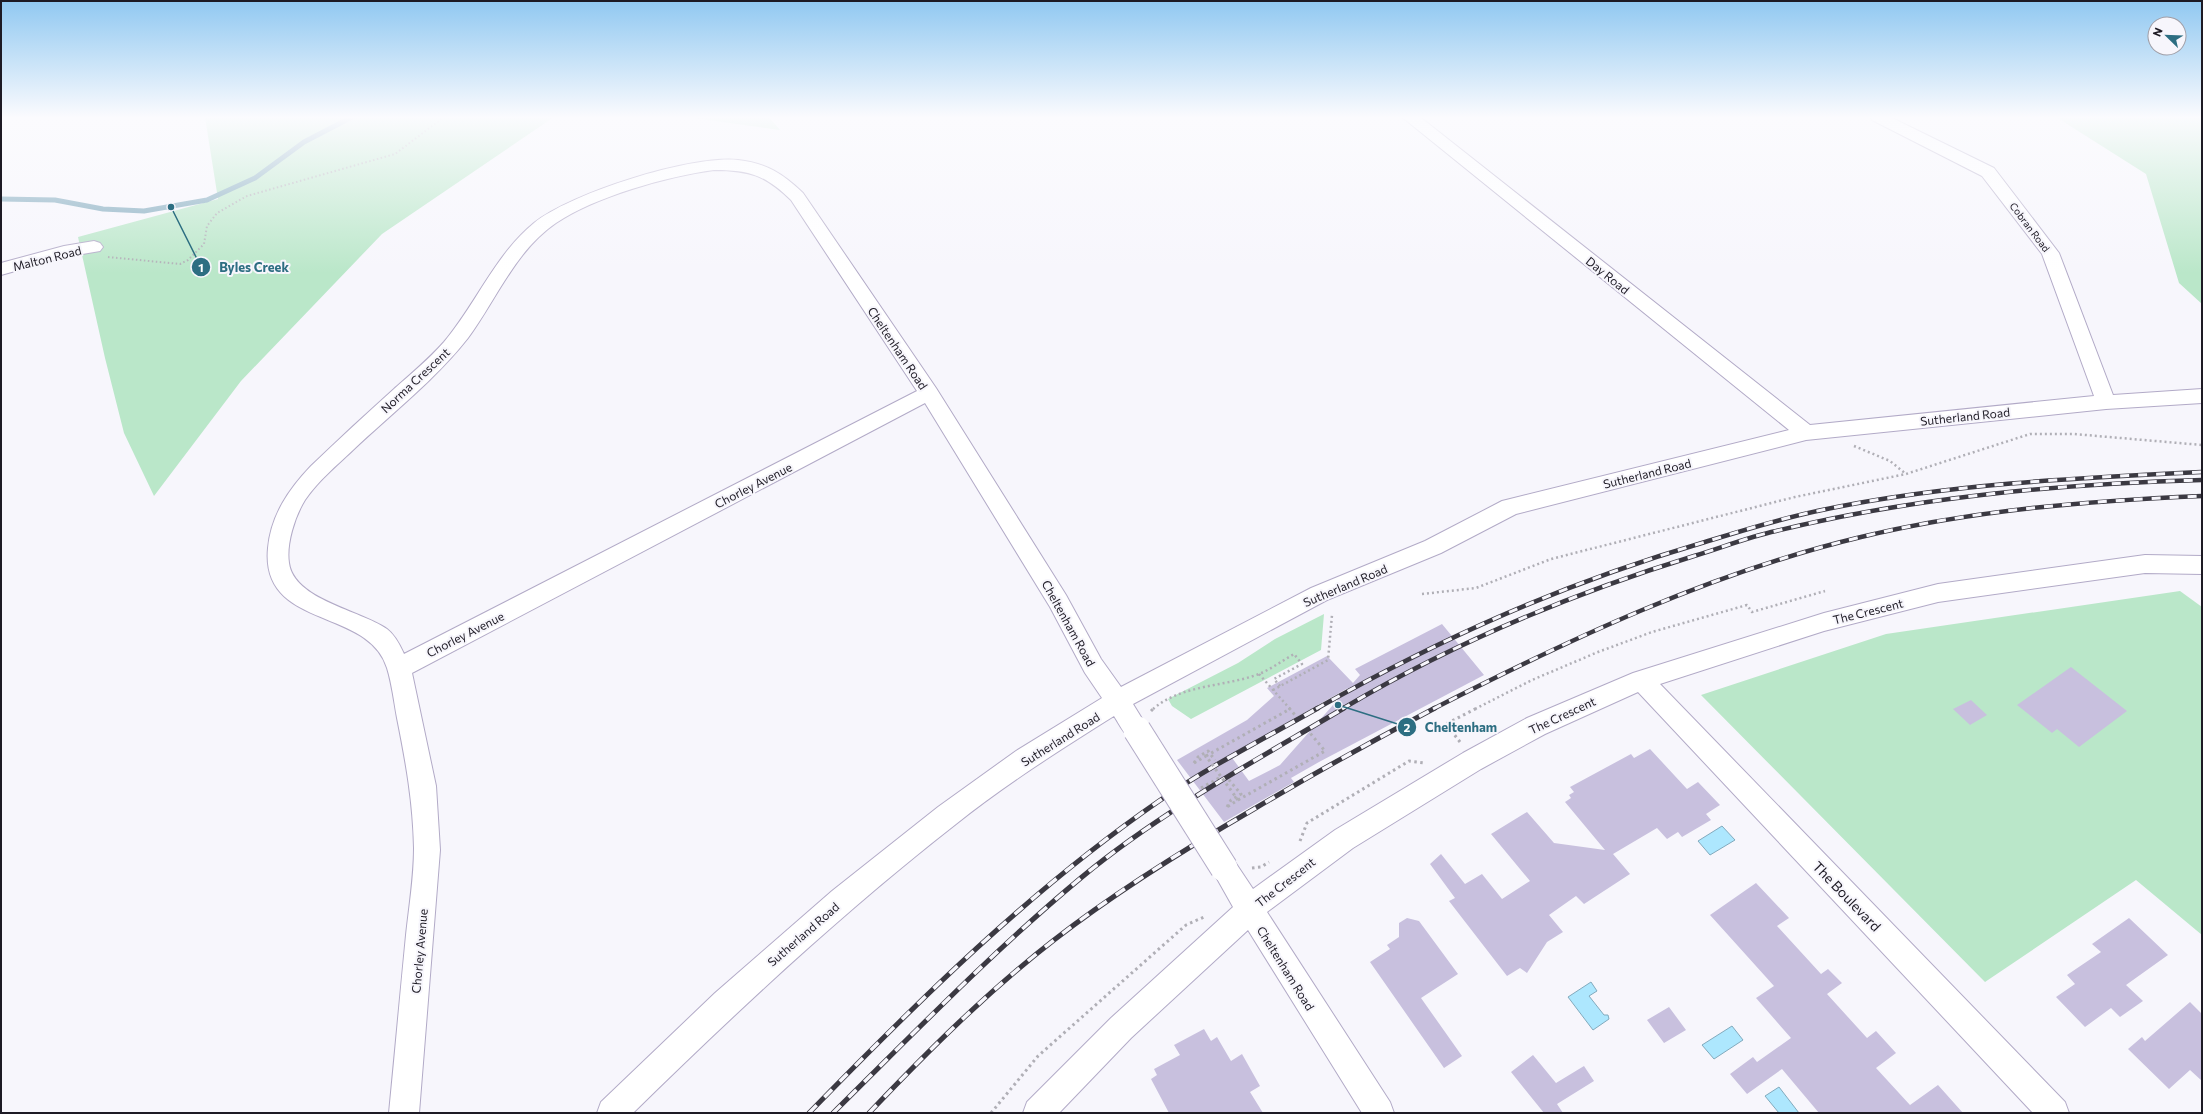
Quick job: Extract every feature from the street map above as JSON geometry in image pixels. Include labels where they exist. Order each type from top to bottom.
[{"type":"street","name":"Norma Crescent","points":[[399,668],[392,650],[380,637],[350,619],[312,605],[293,593],[283,579],[280,564],[279,545],[288,509],[300,490],[451,347],[520,249],[540,227],[575,206],[668,172],[683,169]]},
{"type":"street","name":"Cheltenham Road","points":[[751,169],[770,173],[789,187],[929,393],[1058,601],[1093,666],[1118,702],[1142,722],[1237,867],[1240,918],[1379,1113]]},
{"type":"street","name":"Day Road","points":[[1475,169],[1806,433]]},
{"type":"street","name":"Cobran Road","points":[[1982,169],[1988,172],[2050,253],[2106,402]]},
{"type":"street","name":"Malton Road","points":[[1,269],[64,252],[94,247]]},
{"type":"street","name":"Chorley Avenue","points":[[404,1113],[427,850],[423,786],[399,668],[929,393]]},
{"type":"street","name":"Sutherland Road","points":[[612,1113],[725,1003],[842,900],[947,814],[1025,759],[1139,688],[1218,649],[1320,594],[1433,547],[1510,507],[1806,433],[2106,402],[2202,396]]},
{"type":"street","name":"The Crescent","points":[[1038,1113],[1121,1028],[1240,918],[1285,880],[1344,838],[1472,761],[1536,726],[1641,680],[1824,622],[1938,593],[2145,564],[2198,567]]},
{"type":"street","name":"The Boulevard","points":[[1641,680],[2054,1113]]},
{"type":"path","points":[[94,247],[105,257],[133,259],[166,264],[180,264],[188,260],[204,244],[207,226],[218,213],[246,196],[342,169]]},
{"type":"path","points":[[1422,594],[1476,588],[1551,559],[1795,497],[1906,474],[2030,434],[2074,434],[2202,445]]},
{"type":"path","points":[[1848,443],[1890,461],[1906,474]]},
{"type":"path","points":[[1454,746],[1460,742],[1446,724],[1525,683],[1570,664],[1619,644],[1675,625],[1747,606],[1752,612],[1825,591]]},
{"type":"path","points":[[1273,690],[1328,660],[1332,615]]},
{"type":"path","points":[[1142,722],[1154,708],[1163,702],[1195,689],[1259,674],[1294,654],[1302,664],[1274,679],[1280,686]]},
{"type":"path","points":[[1259,674],[1295,715]]},
{"type":"path","points":[[1215,760],[1208,751],[1198,757],[1194,763],[1206,756],[1290,709]]},
{"type":"path","points":[[1230,780],[1241,794],[1231,800],[1227,807],[1325,751],[1310,733]]},
{"type":"path","points":[[1206,756],[1238,800]]},
{"type":"path","points":[[1298,843],[1304,834],[1307,823],[1409,761],[1425,763],[1431,760]]},
{"type":"path","points":[[1197,791],[1221,777]]},
{"type":"path","points":[[1237,867],[1261,867],[1270,861]]},
{"type":"path","points":[[990,1113],[1038,1056],[1186,925],[1217,911],[1240,918]]},
{"type":"green space","points":[[213,169],[478,169],[382,234],[241,381],[154,496],[124,433],[105,358],[78,237],[218,199]]},
{"type":"green space","points":[[2138,169],[2202,169],[2202,304],[2179,283],[2146,174]]},
{"type":"green space","points":[[2180,591],[2202,607],[2202,935],[2136,880],[1985,982],[1701,695],[1886,634]]},
{"type":"green space","points":[[1324,614],[1321,650],[1191,719],[1172,706],[1168,699],[1238,663],[1275,639]]},
{"type":"water","points":[[1722,826],[1735,840],[1710,855],[1698,841]]},
{"type":"water","points":[[1591,982],[1597,991],[1589,996],[1604,1015],[1608,1015],[1609,1019],[1593,1030],[1568,997]]},
{"type":"water","points":[[1732,1026],[1743,1040],[1714,1059],[1702,1045]]},
{"type":"water","points":[[1779,1087],[1799,1113],[1779,1113],[1765,1096]]},
{"type":"building","points":[[1442,624],[1484,675],[1319,762],[1291,778],[1294,782],[1224,822],[1177,760],[1247,720],[1274,696],[1267,688],[1327,656],[1353,683],[1360,675],[1355,669]],"holes":[[[1348,688],[1280,765],[1249,781],[1230,755]]]},
{"type":"building","points":[[2071,667],[2127,711],[2079,747],[2057,729],[2052,733],[2017,705]]},
{"type":"building","points":[[1971,700],[1987,715],[1970,725],[1953,709]]},
{"type":"building","points":[[1650,749],[1687,789],[1698,782],[1720,805],[1706,814],[1711,820],[1682,837],[1678,832],[1667,839],[1657,828],[1613,854],[1630,874],[1584,904],[1576,896],[1549,915],[1563,932],[1547,942],[1527,973],[1520,968],[1507,976],[1449,901],[1455,898],[1430,864],[1441,854],[1465,884],[1482,874],[1502,899],[1530,881],[1491,834],[1527,812],[1554,843],[1605,850],[1565,802],[1571,798],[1569,795],[1574,792],[1570,787],[1631,754],[1634,758]]},
{"type":"building","points":[[1756,883],[1789,918],[1777,926],[1821,974],[1828,969],[1842,983],[1827,994],[1867,1038],[1876,1031],[1896,1053],[1876,1068],[1910,1105],[1938,1085],[1963,1113],[1819,1113],[1782,1069],[1747,1094],[1730,1074],[1753,1057],[1757,1062],[1791,1038],[1756,998],[1774,986],[1710,915]]},
{"type":"building","points":[[1407,918],[1419,921],[1458,974],[1421,998],[1462,1056],[1444,1068],[1370,962],[1390,949],[1387,945],[1399,937],[1399,923]]},
{"type":"building","points":[[2129,918],[2168,955],[2126,985],[2143,1001],[2120,1017],[2111,1008],[2085,1027],[2056,997],[2075,984],[2067,975],[2101,952],[2092,944]]},
{"type":"building","points":[[2190,1002],[2202,1014],[2202,1081],[2190,1070],[2169,1089],[2128,1049],[2142,1037],[2145,1041]]},
{"type":"building","points":[[1669,1007],[1686,1030],[1664,1043],[1647,1020]]},
{"type":"building","points":[[1204,1029],[1211,1041],[1217,1037],[1231,1061],[1242,1054],[1260,1086],[1250,1092],[1263,1113],[1169,1113],[1151,1079],[1157,1075],[1154,1069],[1180,1055],[1174,1045]]},
{"type":"building","points":[[1533,1055],[1556,1083],[1584,1066],[1594,1081],[1557,1104],[1563,1113],[1544,1113],[1511,1072]]},
{"type":"waterway","points":[[1,199],[55,200],[103,209],[144,211],[207,200],[255,178],[267,169]]},
{"type":"railway","points":[[1316,709],[1363,683],[1458,635],[1554,594],[1653,558],[1778,520],[1869,501],[1964,488],[2059,480],[2202,472]]},
{"type":"railway","points":[[1342,709],[1427,663],[1514,622],[1648,571],[1766,533],[1882,509],[1988,494],[2095,485],[2202,480]]},
{"type":"railway","points":[[1435,708],[1536,658],[1642,610],[1750,569],[1805,552],[1861,537],[1903,528],[1988,513],[2073,504],[2202,496]]},
{"type":"railway","points":[[809,1113],[976,948],[1020,909],[1111,835],[1178,788],[1318,708]]},
{"type":"railway","points":[[833,1113],[924,1022],[1017,933],[1082,877],[1144,830],[1177,808],[1243,767],[1344,708]]},
{"type":"railway","points":[[869,1113],[935,1045],[1005,980],[1054,940],[1102,904],[1228,824],[1344,757],[1435,708]]},
{"type":"place","name":"Byles Creek","points":[[171,207]]},
{"type":"place","name":"Cheltenham","points":[[1338,705]]}]
